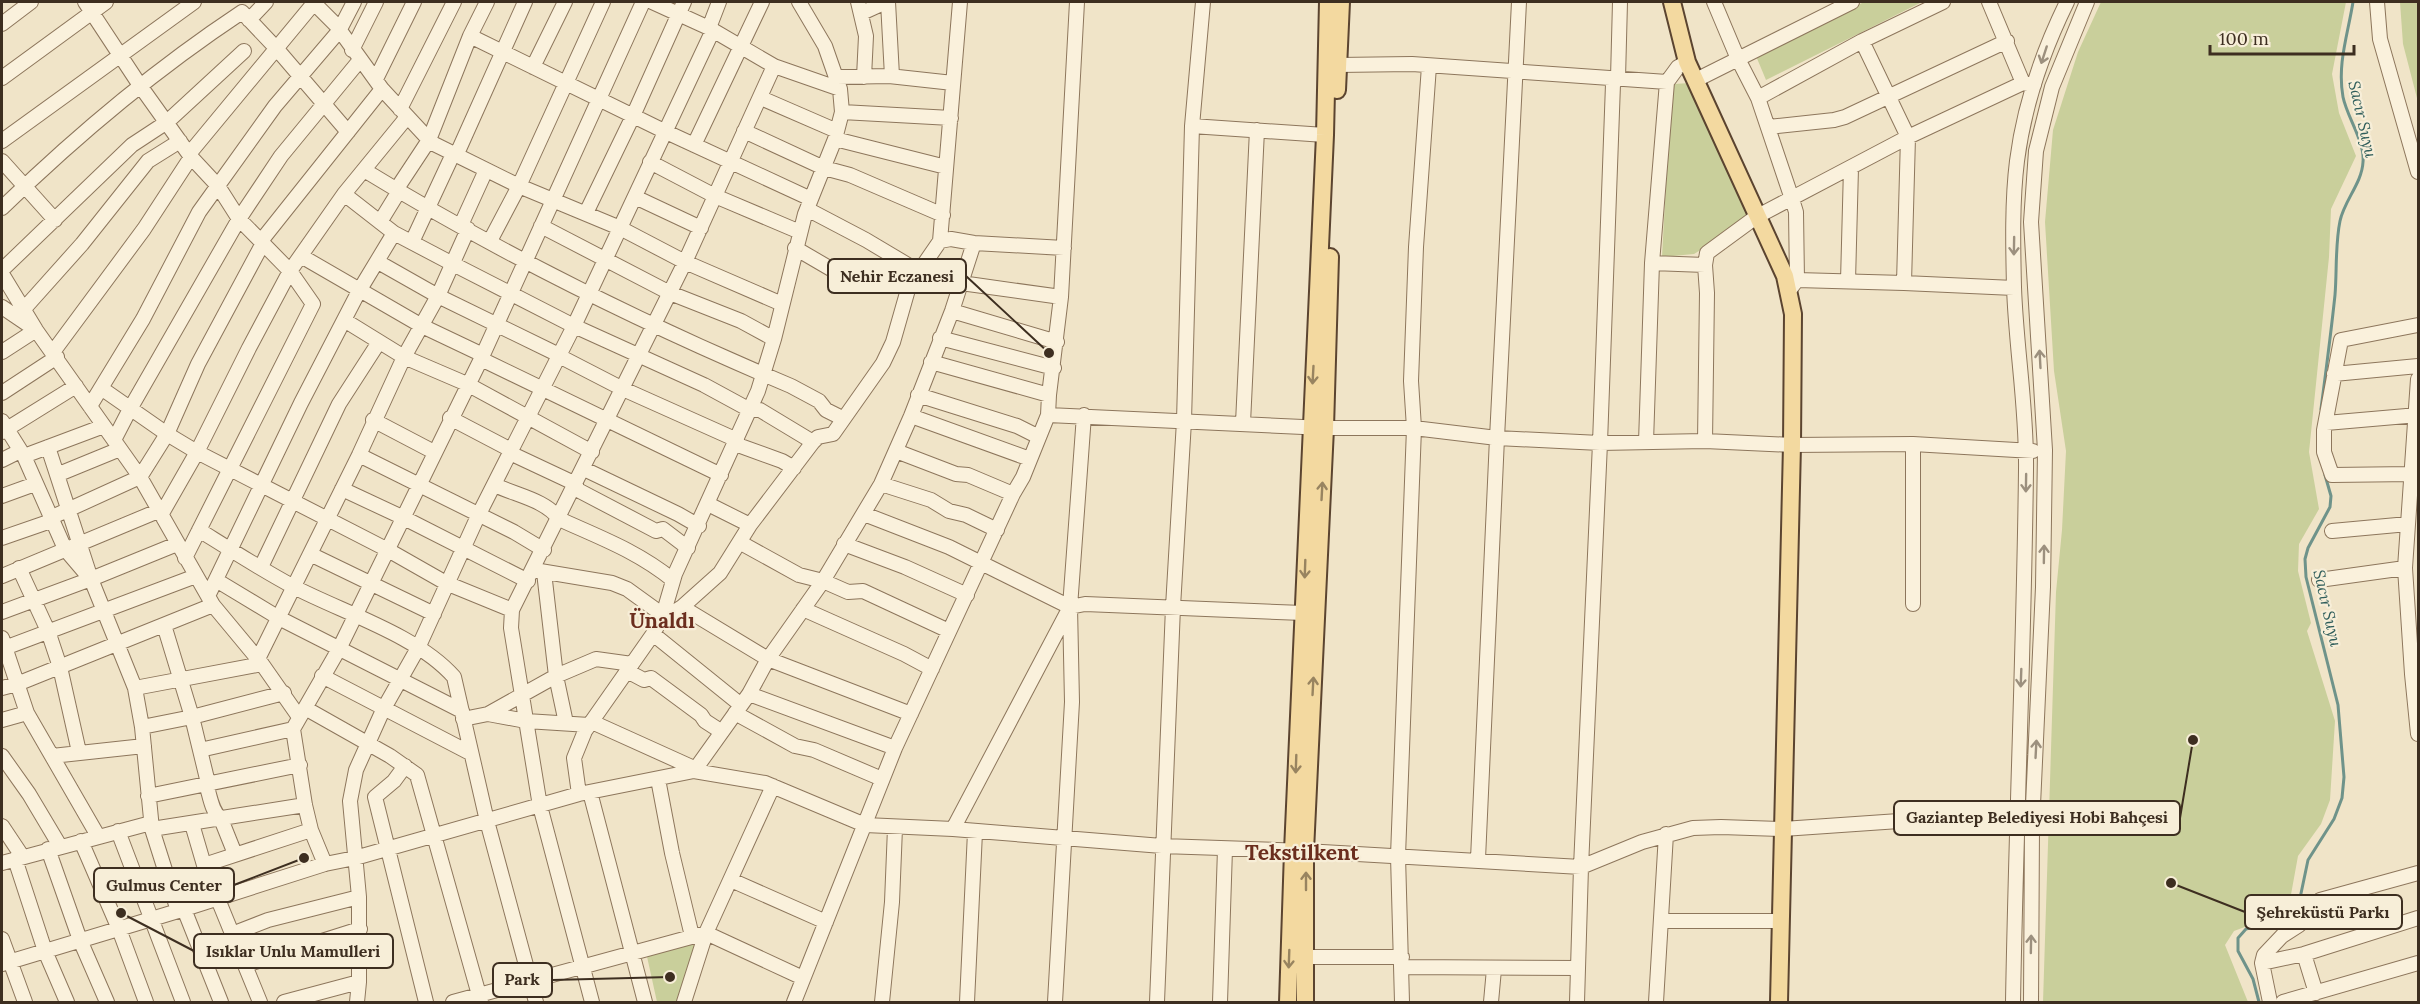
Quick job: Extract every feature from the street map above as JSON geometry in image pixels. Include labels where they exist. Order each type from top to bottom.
[{"type":"main road","points":[[1305,1002],[1306,957],[1299,851],[1303,613],[1318,427],[1328,2]]},
{"type":"main road","points":[[1288,1002],[1299,851],[1318,427],[1341,2]]},
{"type":"main road","points":[[1672,2],[1687,62],[1756,217],[1793,285],[1792,445],[1779,1002]]},
{"type":"street","points":[[2,24],[31,2]]},
{"type":"street","points":[[2,78],[88,7],[106,2]]},
{"type":"street","points":[[2,141],[194,2]]},
{"type":"street","points":[[249,20],[266,2]]},
{"type":"street","points":[[2,393],[55,354],[144,229],[190,155],[314,2],[403,113],[429,140],[454,155],[519,186],[620,228],[686,262],[782,304]]},
{"type":"street","points":[[90,406],[143,319],[199,212],[275,106],[339,31],[354,2]]},
{"type":"street","points":[[59,474],[117,444],[130,409],[239,219],[281,156],[324,104],[356,55],[376,2]]},
{"type":"street","points":[[2,538],[50,519],[140,477],[167,434],[198,364],[262,242],[348,132],[379,84],[414,2]]},
{"type":"street","points":[[2,576],[159,513],[197,452],[290,271],[403,113],[454,2]]},
{"type":"street","points":[[380,222],[429,140],[470,36],[487,2]]},
{"type":"street","points":[[412,242],[525,2]]},
{"type":"street","points":[[533,67],[565,2]]},
{"type":"street","points":[[490,241],[519,186],[603,2]]},
{"type":"street","points":[[299,718],[339,649],[404,518],[450,418],[482,357],[643,2]]},
{"type":"street","points":[[652,2],[682,8],[711,29],[774,66],[838,83],[864,77],[892,76],[953,83]]},
{"type":"street","points":[[357,1002],[359,897],[350,801],[356,770],[383,710],[418,648],[478,516],[495,486],[606,259],[711,29],[719,2]]},
{"type":"street","points":[[694,145],[762,2]]},
{"type":"street","points":[[645,1002],[574,758],[590,723],[663,615],[674,580],[750,410],[764,375],[800,232],[836,135],[842,112],[838,83],[825,46],[799,2]]},
{"type":"street","points":[[864,77],[866,36],[860,7],[887,2],[892,76]]},
{"type":"street","points":[[342,489],[463,549],[536,574],[612,583],[627,588],[663,615],[668,616],[682,607],[720,573],[741,543],[750,525],[813,442],[818,437],[833,434],[888,352],[909,286],[940,240],[960,2]]},
{"type":"street","points":[[794,1002],[895,748],[1030,459],[1048,415],[1048,395],[1057,342],[1061,297],[1077,2]]},
{"type":"street","points":[[1157,1002],[1173,608],[1184,421],[1192,126],[1203,2]]},
{"type":"street","points":[[1479,859],[1519,2]]},
{"type":"street","points":[[1577,1002],[1613,84],[1618,78],[1620,2]]},
{"type":"street","points":[[1714,2],[1738,59],[1758,98],[1796,212],[1793,285],[1848,281],[2014,288]]},
{"type":"street","points":[[1696,80],[1852,2]]},
{"type":"street","points":[[1758,98],[1862,41],[1943,2]]},
{"type":"street","points":[[1989,2],[2029,84]]},
{"type":"street","points":[[2013,1002],[2016,826],[2025,583],[2026,451],[2014,288],[2017,161],[2029,84],[2067,2]]},
{"type":"street","points":[[2031,1002],[2032,827],[2043,587],[2044,450],[2031,222],[2036,151],[2052,87],[2087,2]]},
{"type":"street","points":[[2377,2],[2379,39],[2418,172]]},
{"type":"street","points":[[88,7],[190,155],[218,186],[239,219],[290,271],[313,304],[185,558]]},
{"type":"street","points":[[586,213],[682,8]]},
{"type":"street","points":[[2,208],[97,121],[214,30],[242,12],[301,76],[348,132]]},
{"type":"street","points":[[470,36],[730,162],[809,204],[918,271]]},
{"type":"street","points":[[1862,41],[1908,137],[1904,283]]},
{"type":"street","points":[[1768,128],[1834,120],[1889,97],[2007,41]]},
{"type":"street","points":[[244,51],[167,122],[132,145],[2,272],[36,330],[140,477],[210,600],[260,661],[299,718],[300,765],[305,805],[311,830],[325,864]]},
{"type":"street","points":[[1646,442],[1652,263],[1667,82],[1677,67],[1687,62]]},
{"type":"street","points":[[1338,65],[1429,66],[1667,82]]},
{"type":"street","points":[[592,1002],[540,806],[511,628],[512,610],[536,574],[544,550],[686,262],[774,66]]},
{"type":"street","points":[[1402,1002],[1398,856],[1414,428],[1411,381],[1416,247],[1429,66]]},
{"type":"street","points":[[1705,441],[1707,293],[1705,266],[1707,253],[1756,217],[1908,137],[2029,84]]},
{"type":"street","points":[[761,98],[836,135],[946,167]]},
{"type":"street","points":[[842,112],[951,118]]},
{"type":"street","points":[[1192,126],[1325,135]]},
{"type":"street","points":[[1243,423],[1257,130]]},
{"type":"street","points":[[744,131],[824,168],[850,175],[943,215]]},
{"type":"street","points":[[23,310],[82,244],[148,161],[180,141]]},
{"type":"street","points":[[2,161],[55,219]]},
{"type":"street","points":[[651,162],[716,196],[800,232]]},
{"type":"street","points":[[1848,281],[1851,168]]},
{"type":"street","points":[[364,170],[589,294],[819,401],[826,410],[842,418]]},
{"type":"street","points":[[260,661],[359,455],[373,420],[438,296],[486,170]]},
{"type":"street","points":[[344,194],[394,233],[574,326],[704,385],[750,410],[760,410],[813,442]]},
{"type":"street","points":[[635,197],[701,228]]},
{"type":"street","points":[[541,226],[670,293],[741,321],[774,339]]},
{"type":"street","points":[[2,688],[164,625],[210,600],[216,580],[260,484],[359,291],[394,233]]},
{"type":"street","points":[[940,240],[1064,248]]},
{"type":"street","points":[[5,963],[218,899],[325,864],[388,849],[585,793],[695,770],[742,704],[768,659],[823,581],[882,484],[912,416],[918,395],[952,311],[974,243]]},
{"type":"street","points":[[795,248],[831,269],[859,271],[891,278],[909,286]]},
{"type":"street","points":[[301,256],[422,326],[608,421],[721,475]]},
{"type":"street","points":[[378,262],[438,296],[497,323],[623,389],[794,468]]},
{"type":"street","points":[[1652,263],[1705,266]]},
{"type":"street","points":[[961,283],[1061,297]]},
{"type":"street","points":[[2,306],[36,330]]},
{"type":"street","points":[[952,311],[1057,342]]},
{"type":"street","points":[[344,320],[404,357],[467,384],[592,452]]},
{"type":"street","points":[[2414,470],[2332,475],[2324,452],[2326,423],[2341,340],[2418,325]]},
{"type":"street","points":[[2,352],[36,330]]},
{"type":"street","points":[[940,338],[1053,368]]},
{"type":"street","points":[[261,567],[339,404],[378,342]]},
{"type":"street","points":[[931,362],[1048,395]]},
{"type":"street","points":[[2334,374],[2418,366]]},
{"type":"street","points":[[2418,379],[2410,573],[2414,613],[2412,674],[2418,734]]},
{"type":"street","points":[[76,386],[3,427],[22,453],[65,549],[91,579]]},
{"type":"street","points":[[101,388],[197,452],[388,550],[446,583],[512,610]]},
{"type":"street","points":[[918,395],[1017,426],[1039,437]]},
{"type":"street","points":[[1048,415],[1318,427],[1414,428],[1497,438],[1600,443],[1705,441],[1792,445],[1913,444],[2026,451],[2044,450]]},
{"type":"street","points":[[1055,1002],[1072,702],[1070,607],[1084,415]]},
{"type":"street","points":[[912,416],[1030,459]]},
{"type":"street","points":[[2326,423],[2417,416]]},
{"type":"street","points":[[450,418],[656,531],[663,529],[688,548]]},
{"type":"street","points":[[373,420],[434,452]]},
{"type":"street","points":[[2,460],[48,447],[104,426]]},
{"type":"street","points":[[1913,444],[1913,604]]},
{"type":"street","points":[[48,447],[59,474],[91,579],[135,688],[142,728],[152,826],[181,910],[221,1002]]},
{"type":"street","points":[[896,451],[1013,494]]},
{"type":"street","points":[[359,455],[514,532],[544,550]]},
{"type":"street","points":[[584,470],[699,526]]},
{"type":"street","points":[[2,496],[35,484]]},
{"type":"street","points":[[882,484],[931,500],[949,511],[966,515],[997,530]]},
{"type":"street","points":[[495,486],[524,496],[555,513],[559,519],[630,550],[650,561],[674,580]]},
{"type":"street","points":[[708,504],[750,525]]},
{"type":"street","points":[[864,514],[949,547],[1070,607],[1085,604],[1303,613]]},
{"type":"street","points":[[2332,531],[2411,528]]},
{"type":"street","points":[[200,531],[294,587],[355,615],[418,648],[442,664],[454,677],[487,821],[536,1002]]},
{"type":"street","points":[[741,543],[799,575],[823,581],[848,592],[863,591],[949,631]]},
{"type":"street","points":[[2,612],[177,544]]},
{"type":"street","points":[[844,544],[905,567],[967,595]]},
{"type":"street","points":[[310,554],[434,614]]},
{"type":"street","points":[[19,568],[48,631],[60,667],[79,752]]},
{"type":"street","points":[[2319,580],[2410,573]]},
{"type":"street","points":[[536,574],[566,723]]},
{"type":"street","points":[[98,836],[27,713],[3,645],[104,611],[196,576]]},
{"type":"street","points":[[216,580],[279,618],[463,715],[488,714],[526,721],[590,723],[695,770],[765,783],[865,825],[953,829],[1162,846],[1479,859],[1581,867],[1666,834],[1693,828],[1721,826],[1783,829],[1899,821],[2032,827]]},
{"type":"street","points":[[682,607],[768,659],[911,714]]},
{"type":"street","points":[[953,829],[1070,607]]},
{"type":"street","points":[[803,609],[932,669]]},
{"type":"street","points":[[164,625],[192,717],[207,783],[217,815],[221,819],[235,854]]},
{"type":"street","points":[[653,633],[795,746],[814,750],[882,779]]},
{"type":"street","points":[[488,714],[556,676],[596,659],[629,668],[644,680],[651,678],[722,732]]},
{"type":"street","points":[[135,688],[260,661]]},
{"type":"street","points":[[322,676],[383,710],[470,753]]},
{"type":"street","points":[[142,728],[284,693]]},
{"type":"street","points":[[742,704],[895,748]]},
{"type":"street","points":[[2,720],[27,713]]},
{"type":"street","points":[[200,750],[299,718],[368,743],[417,775],[480,999]]},
{"type":"street","points":[[52,756],[144,746]]},
{"type":"street","points":[[2,756],[29,794],[54,848],[80,940],[107,1002]]},
{"type":"street","points":[[148,796],[300,765]]},
{"type":"street","points":[[405,766],[394,780],[375,797],[426,1002]]},
{"type":"street","points":[[658,778],[672,853],[699,934]]},
{"type":"street","points":[[684,1002],[699,934],[731,880],[773,786]]},
{"type":"street","points":[[13,859],[118,831],[192,824],[305,805]]},
{"type":"street","points":[[192,824],[204,865],[260,1002]]},
{"type":"street","points":[[2,826],[45,951],[67,1002]]},
{"type":"street","points":[[882,1002],[892,902],[895,828]]},
{"type":"street","points":[[204,865],[311,830]]},
{"type":"street","points":[[118,831],[183,1002]]},
{"type":"street","points":[[967,1002],[975,832]]},
{"type":"street","points":[[1656,1002],[1666,834]]},
{"type":"street","points":[[81,841],[119,929],[146,1002]]},
{"type":"street","points":[[1220,1002],[1225,849]]},
{"type":"street","points":[[2270,1002],[2262,963],[2264,955],[2274,943],[2299,925],[2320,900],[2418,873]]},
{"type":"street","points":[[731,880],[826,922]]},
{"type":"street","points":[[232,934],[268,920],[359,897]]},
{"type":"street","points":[[2262,963],[2304,954],[2418,918]]},
{"type":"street","points":[[1661,921],[1781,921]]},
{"type":"street","points":[[246,965],[360,929]]},
{"type":"street","points":[[453,1002],[480,999],[583,966],[699,934],[803,978]]},
{"type":"street","points":[[2,939],[5,963],[25,1002]]},
{"type":"street","points":[[2304,954],[2316,993]]},
{"type":"street","points":[[1306,957],[1494,969],[1578,968]]},
{"type":"street","points":[[2283,1002],[2418,963]]},
{"type":"street","points":[[1491,1002],[1494,969]]},
{"type":"street","points":[[284,1002],[326,997],[359,982]]},
{"type":"green space","points":[[1864,2],[1922,2],[1766,80],[1756,56]]},
{"type":"green space","points":[[2101,2],[2346,2],[2332,74],[2339,113],[2356,156],[2331,209],[2329,257],[2309,452],[2319,509],[2299,544],[2298,571],[2311,623],[2307,631],[2335,721],[2330,800],[2321,824],[2298,856],[2288,911],[2234,931],[2225,945],[2248,1002],[2043,1002],[2056,592],[2066,451],[2054,371],[2045,222],[2053,130],[2078,52]]},
{"type":"green space","points":[[2400,2],[2418,2],[2418,102],[2403,44]]},
{"type":"green space","points":[[1690,83],[1748,217],[1735,229],[1694,254],[1662,257],[1670,108],[1674,84]]},
{"type":"green space","points":[[691,939],[697,948],[680,1002],[657,1002],[646,952]]},
{"type":"waterway","name":"Sacır Suyu","points":[[2321,409],[2335,295],[2338,230],[2342,214],[2360,177],[2363,162],[2359,138],[2343,97],[2341,73],[2353,2]]},
{"type":"waterway","name":"Sacır Suyu","points":[[2259,1002],[2253,979],[2238,951],[2238,938],[2246,929],[2286,918],[2294,912],[2299,903],[2308,860],[2334,819],[2342,798],[2344,777],[2338,705],[2306,577],[2305,559],[2308,548],[2330,507],[2331,496],[2325,475]]},
{"type":"place","name":"Nehir Eczanesi","points":[[1049,353]]},
{"type":"place","name":"Gaziantep Belediyesi Hobi Bahçesi","points":[[2193,740]]},
{"type":"place","name":"Gulmus Center","points":[[304,858]]},
{"type":"place","name":"Şehreküstü Parkı","points":[[2171,883]]},
{"type":"place","name":"Isıklar Unlu Mamulleri","points":[[121,913]]},
{"type":"place","name":"Park","points":[[670,977]]},
{"type":"district","name":"Ünaldı","points":[[662,620]]},
{"type":"district","name":"Tekstilkent","points":[[1302,852]]}]
